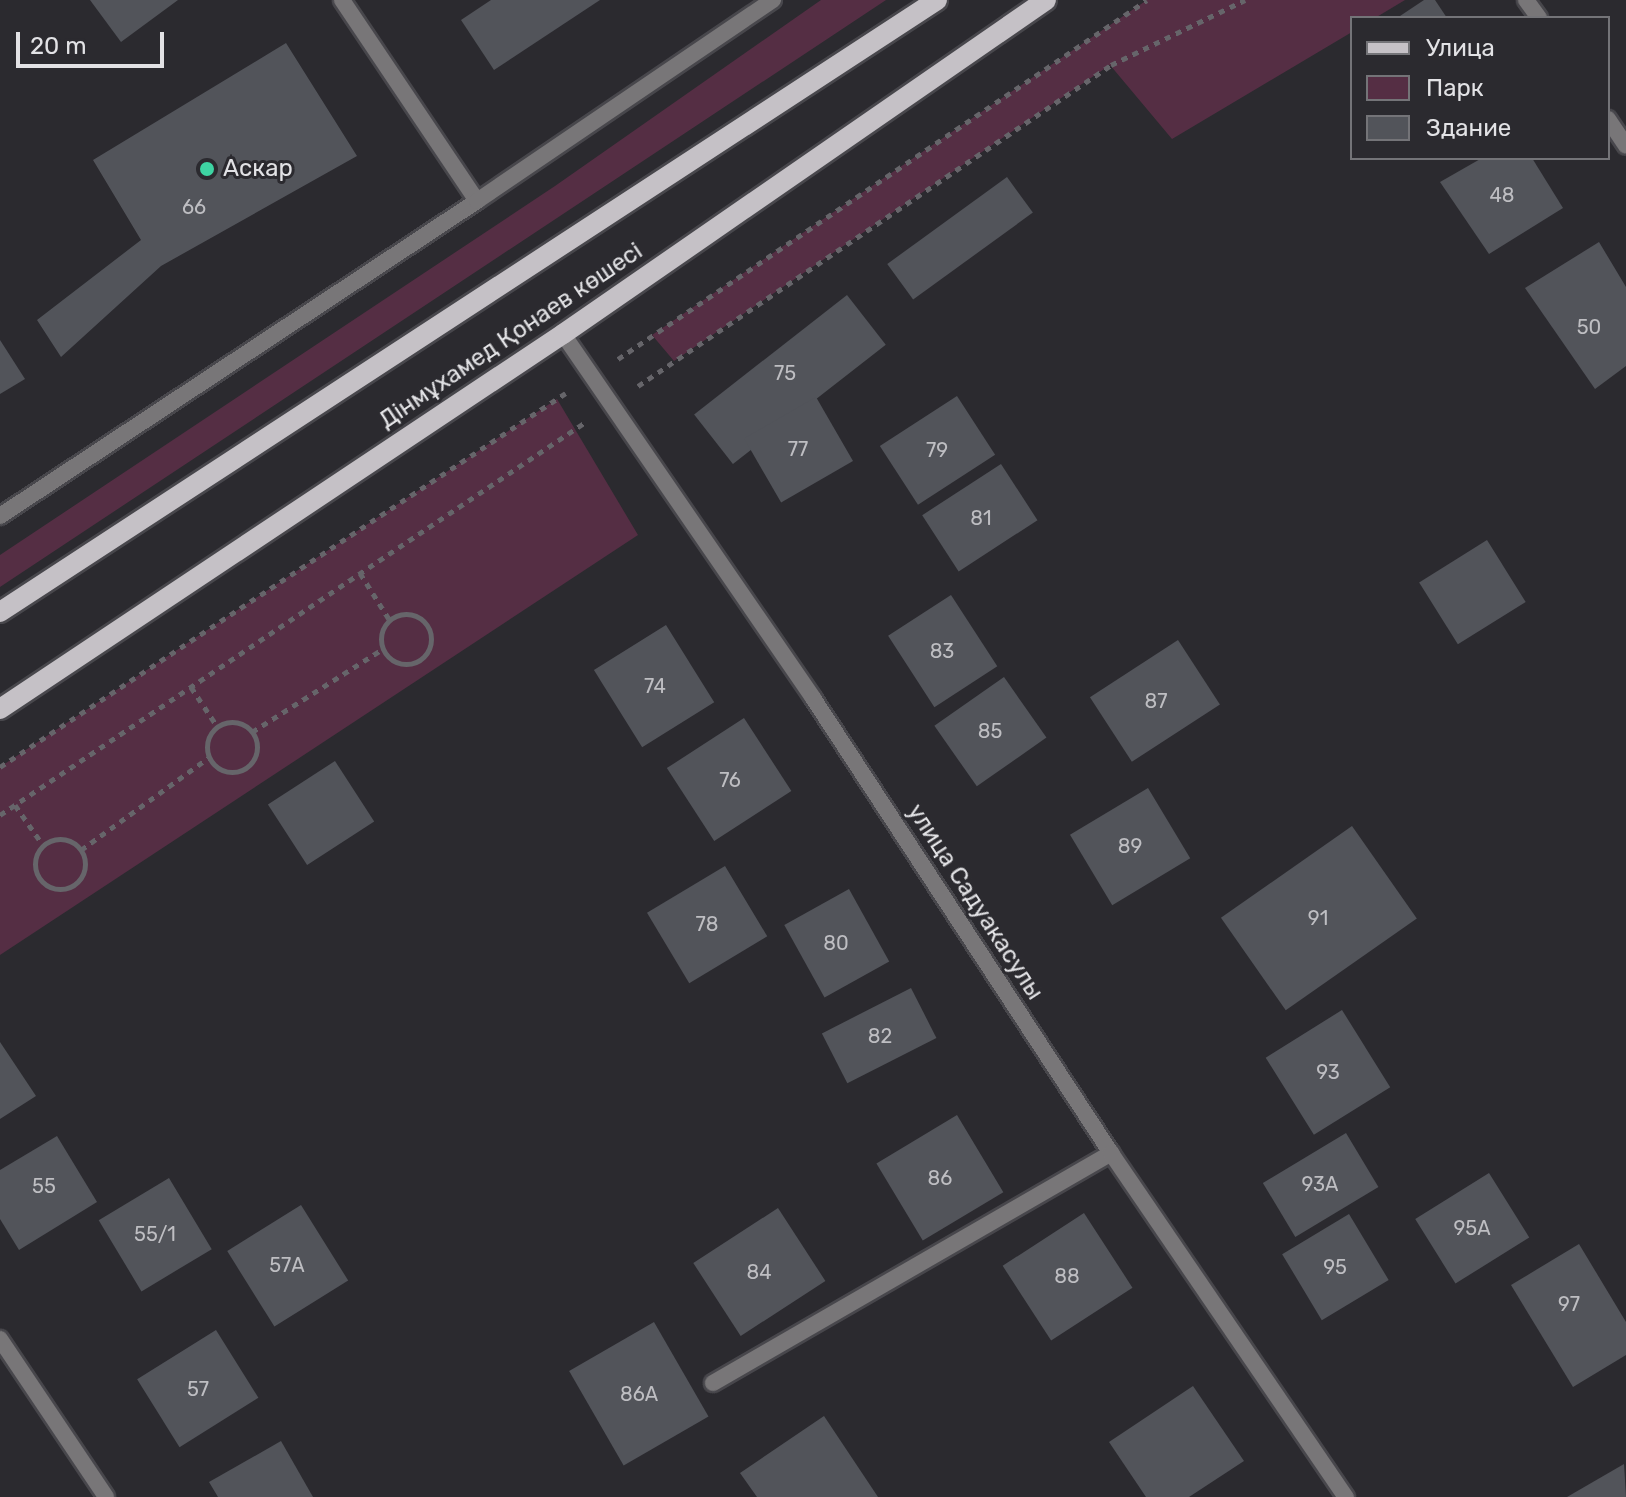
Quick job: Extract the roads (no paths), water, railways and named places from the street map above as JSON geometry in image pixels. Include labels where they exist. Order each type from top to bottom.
[{"type":"main road","name":"Дінмұхамед Қонаев көшесі","points":[[0,612],[937,0]]},
{"type":"main road","name":"Дінмұхамед Қонаев көшесі","points":[[0,709],[563,334],[1046,0]]},
{"type":"street","points":[[342,0],[477,201]]},
{"type":"street","points":[[0,516],[477,201],[773,0]]},
{"type":"street","points":[[1610,122],[1626,146]]},
{"type":"street","name":"улица Садуакасулы","points":[[563,334],[813,698],[1111,1153],[1346,1497]]},
{"type":"street","points":[[713,1383],[1111,1153]]},
{"type":"street","points":[[0,1339],[106,1497]]},
{"type":"place","name":"Аскар","points":[[207,169]]}]
